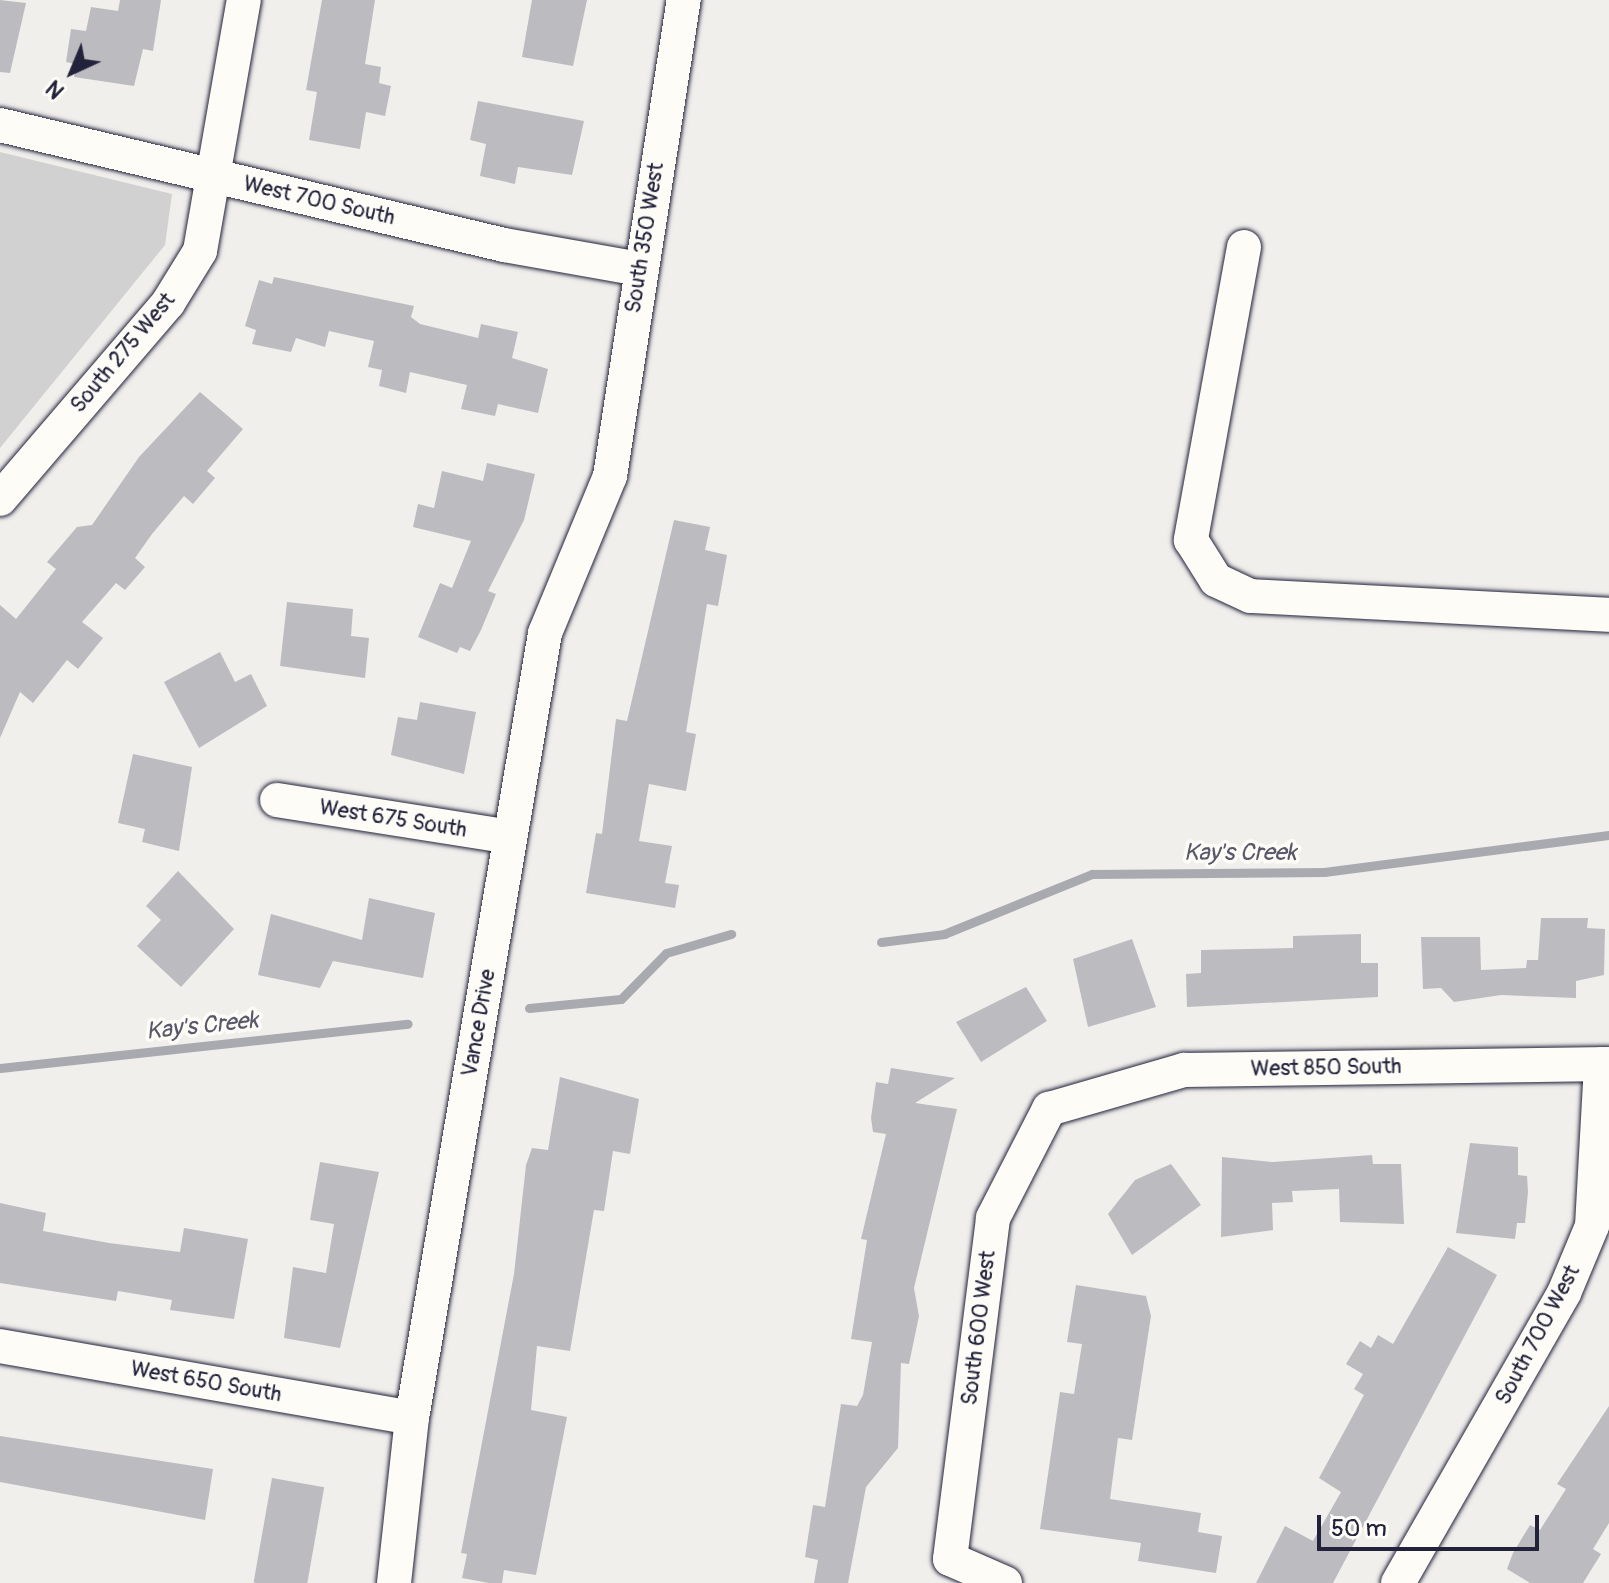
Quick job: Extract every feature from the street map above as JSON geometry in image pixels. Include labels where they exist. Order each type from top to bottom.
[{"type":"street","name":"South 275 West","points":[[0,499],[168,303],[200,251],[216,177],[244,0]]},
{"type":"street","name":"South 350 West","points":[[610,476],[684,0]]},
{"type":"street","name":"West 700 South","points":[[0,125],[504,245],[640,269]]},
{"type":"street","points":[[1244,247],[1191,540],[1216,580],[1251,596],[1609,615]]},
{"type":"street","name":"Vance Drive","points":[[394,1583],[412,1418],[545,633],[610,476]]},
{"type":"street","name":"West 675 South","points":[[277,800],[510,837]]},
{"type":"street","name":"West 850 South","points":[[1049,1109],[1184,1070],[1605,1064]]},
{"type":"street","name":"South 700 West","points":[[1398,1583],[1564,1293],[1592,1226],[1605,1064]]},
{"type":"street","name":"South 600 West","points":[[1005,1583],[950,1559],[993,1218],[1049,1109]]},
{"type":"street","name":"West 650 South","points":[[0,1346],[412,1418]]},
{"type":"shaded area","points":[[0,152],[172,194],[165,245],[0,448]]},
{"type":"building","points":[[0,0],[26,3],[10,73],[0,72]]},
{"type":"building","points":[[120,0],[161,0],[153,51],[143,49],[134,86],[74,77],[76,64],[66,62],[71,29],[86,31],[91,7],[118,11]]},
{"type":"building","points":[[322,0],[375,0],[365,64],[381,67],[379,83],[391,86],[385,116],[366,112],[360,149],[309,140],[317,92],[306,90]]},
{"type":"building","points":[[532,0],[587,0],[573,66],[522,57]]},
{"type":"building","points":[[478,101],[584,121],[572,175],[518,167],[515,184],[480,176],[486,144],[470,140]]},
{"type":"building","points":[[274,277],[414,306],[411,317],[420,324],[478,338],[481,324],[518,332],[512,358],[548,369],[538,413],[498,404],[495,416],[461,409],[467,385],[410,372],[406,393],[379,386],[382,370],[368,367],[374,341],[329,331],[325,347],[296,338],[291,352],[252,344],[256,330],[245,326],[259,280],[272,284]]},
{"type":"building","points":[[200,392],[243,429],[207,471],[215,478],[193,504],[184,496],[135,558],[145,567],[125,590],[116,583],[82,622],[103,638],[78,669],[67,660],[33,703],[20,692],[0,738],[0,605],[16,619],[56,569],[47,562],[77,527],[92,525],[139,457]]},
{"type":"building","points":[[487,463],[535,474],[524,520],[488,591],[496,594],[481,630],[470,651],[460,647],[457,653],[418,637],[440,583],[452,588],[471,541],[413,527],[418,504],[434,508],[442,471],[483,481]]},
{"type":"building","points":[[674,520],[710,527],[705,550],[727,555],[718,606],[707,604],[686,732],[696,734],[686,791],[649,784],[639,841],[672,846],[665,883],[679,885],[675,908],[586,893],[596,833],[602,834],[616,719],[627,721]]},
{"type":"building","points":[[287,602],[353,609],[351,636],[369,638],[365,678],[280,666]]},
{"type":"building","points":[[220,652],[235,682],[251,674],[267,706],[199,748],[164,682]]},
{"type":"building","points":[[420,702],[476,712],[464,774],[391,755],[398,717],[417,720]]},
{"type":"building","points":[[133,754],[192,767],[179,851],[142,842],[145,829],[118,823]]},
{"type":"building","points":[[178,871],[234,929],[181,987],[137,946],[161,920],[146,906]]},
{"type":"building","points":[[369,898],[435,913],[423,978],[333,961],[320,988],[258,975],[271,914],[362,940]]},
{"type":"building","points":[[1541,918],[1588,918],[1587,928],[1605,929],[1604,975],[1576,981],[1576,998],[1501,995],[1454,1002],[1441,988],[1423,989],[1421,937],[1480,937],[1481,970],[1526,968],[1527,960],[1538,960]]},
{"type":"building","points":[[1361,934],[1361,963],[1378,963],[1378,997],[1187,1007],[1186,974],[1201,973],[1201,950],[1293,948],[1293,936]]},
{"type":"building","points":[[1132,939],[1156,1007],[1088,1027],[1073,959]]},
{"type":"building","points":[[1026,987],[1047,1021],[981,1062],[956,1022]]},
{"type":"building","points":[[891,1068],[955,1078],[915,1103],[957,1109],[914,1288],[919,1316],[909,1364],[901,1363],[898,1448],[866,1487],[848,1583],[814,1583],[818,1560],[805,1557],[813,1505],[825,1507],[841,1404],[857,1406],[863,1395],[872,1342],[851,1339],[867,1240],[861,1239],[886,1134],[873,1132],[871,1118],[876,1082],[888,1084]]},
{"type":"building","points":[[560,1077],[639,1099],[630,1154],[613,1151],[604,1211],[594,1210],[570,1351],[537,1346],[531,1410],[567,1417],[536,1575],[504,1570],[502,1583],[489,1583],[462,1578],[467,1554],[461,1553],[514,1274],[526,1165],[532,1148],[548,1150]]},
{"type":"building","points":[[1470,1143],[1518,1147],[1518,1175],[1527,1176],[1528,1192],[1525,1223],[1517,1223],[1515,1239],[1456,1233]]},
{"type":"building","points":[[1372,1155],[1373,1164],[1401,1164],[1404,1224],[1340,1222],[1339,1189],[1292,1191],[1293,1202],[1272,1203],[1273,1230],[1221,1237],[1222,1157],[1273,1162]]},
{"type":"building","points":[[320,1162],[379,1172],[340,1348],[284,1338],[293,1267],[326,1273],[334,1224],[310,1220]]},
{"type":"building","points":[[1171,1164],[1201,1205],[1132,1255],[1108,1214],[1135,1180]]},
{"type":"building","points":[[0,1203],[46,1213],[43,1231],[109,1243],[180,1252],[184,1228],[248,1239],[234,1319],[170,1310],[172,1300],[118,1291],[116,1301],[0,1283]]},
{"type":"building","points":[[1448,1247],[1497,1275],[1333,1583],[1256,1583],[1285,1526],[1313,1541],[1341,1492],[1319,1478],[1364,1395],[1354,1389],[1363,1374],[1346,1364],[1360,1341],[1371,1348],[1378,1335],[1393,1344]]},
{"type":"building","points":[[1076,1285],[1146,1296],[1151,1316],[1132,1440],[1118,1438],[1110,1499],[1201,1513],[1198,1532],[1222,1536],[1216,1573],[1138,1561],[1141,1543],[1040,1529],[1060,1392],[1074,1394],[1082,1344],[1067,1342]]},
{"type":"building","points":[[1609,1406],[1609,1523],[1593,1549],[1601,1554],[1583,1583],[1530,1583],[1507,1569],[1513,1553],[1530,1525],[1540,1530],[1566,1489],[1557,1484]]},
{"type":"building","points":[[0,1436],[213,1469],[205,1520],[0,1482]]},
{"type":"building","points":[[272,1478],[324,1487],[307,1583],[254,1582]]},
{"type":"waterway","name":"Kay's Creek","points":[[881,942],[944,934],[1092,874],[1324,872],[1609,835]]},
{"type":"waterway","name":"Kay's Creek","points":[[529,1008],[621,999],[666,953],[731,934]]},
{"type":"waterway","name":"Kay's Creek","points":[[0,1068],[408,1024]]}]
